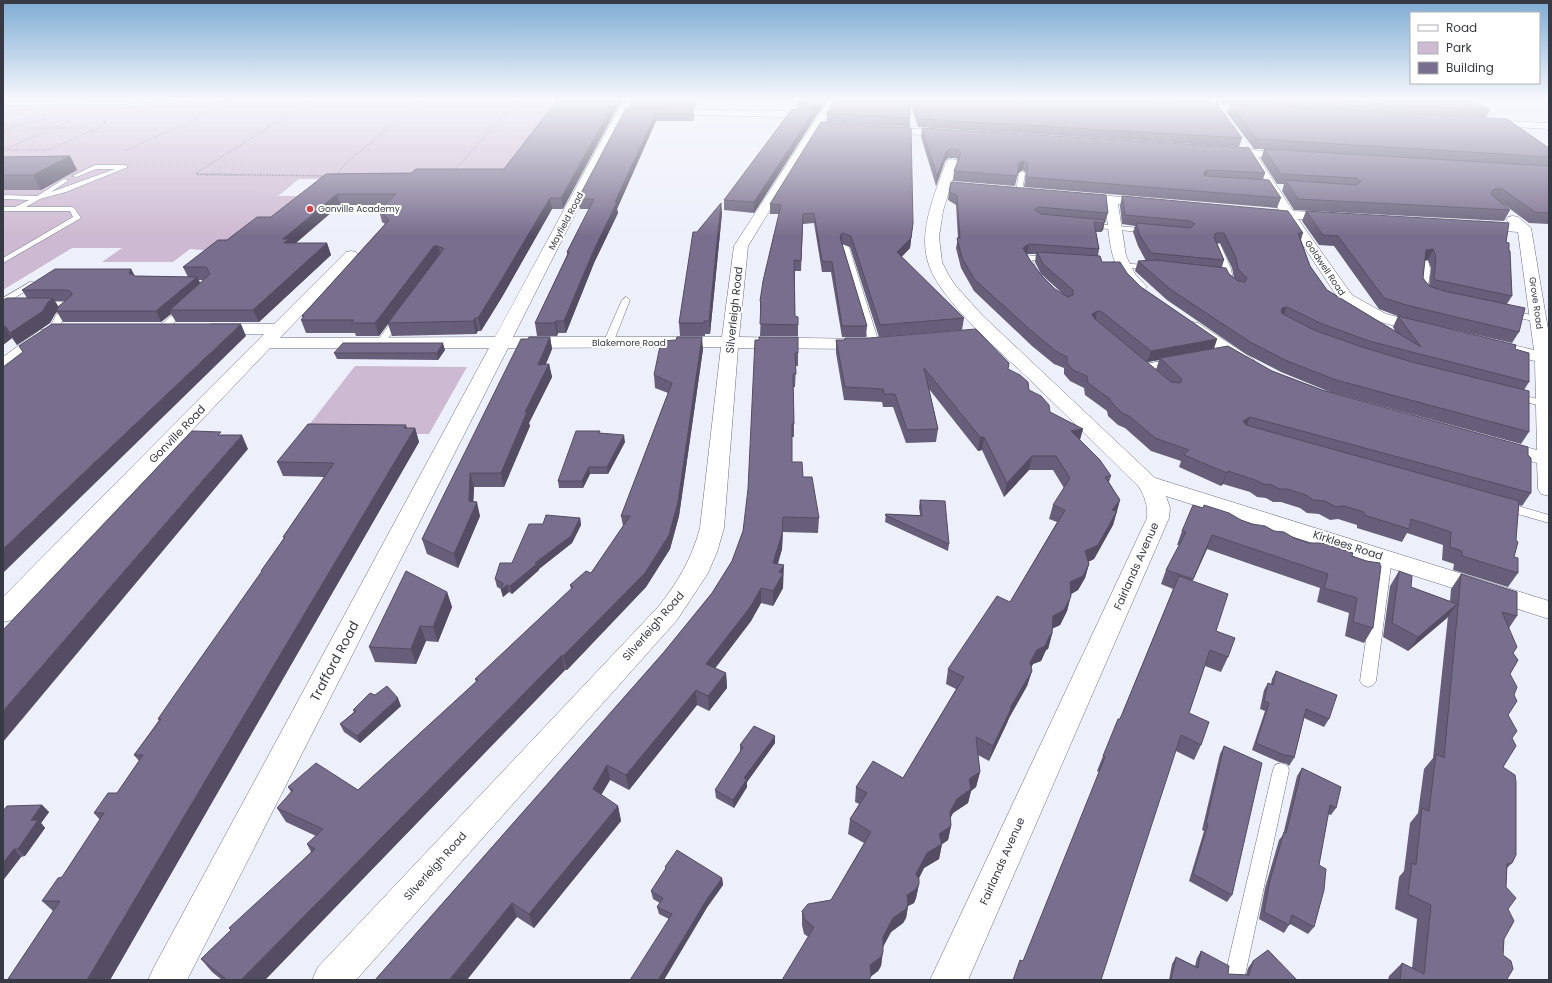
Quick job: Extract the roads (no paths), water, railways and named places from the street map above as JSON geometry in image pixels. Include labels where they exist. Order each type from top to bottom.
[{"type":"street","name":"Mayfield Road","points":[[503,342],[534,280],[608,145]]},
{"type":"street","name":"Silverleigh Road","points":[[332,980],[668,613],[695,574],[707,549],[712,528],[730,342],[742,242],[801,145]]},
{"type":"street","name":"Goldwell Road","points":[[1244,145],[1271,188],[1346,298],[1367,312],[1380,317],[1436,332]]},
{"type":"street","points":[[1210,150],[1305,156]]},
{"type":"street","name":"Fairlands Avenue","points":[[949,980],[1158,518],[1160,510],[1158,502],[1147,483],[983,334],[940,273],[935,264],[933,246],[935,218],[953,186],[952,162]]},
{"type":"street","points":[[1004,190],[1034,193]]},
{"type":"street","points":[[1065,196],[1164,204]]},
{"type":"street","points":[[1110,200],[1113,227],[1121,264],[1131,279],[1148,294]]},
{"type":"street","points":[[1499,209],[1524,228]]},
{"type":"street","points":[[1249,212],[1345,218]]},
{"type":"street","points":[[1462,224],[1524,228]]},
{"type":"street","name":"Grove Road","points":[[1524,228],[1542,317],[1546,358],[1545,404],[1549,489]]},
{"type":"street","name":"Gonville Road","points":[[3,613],[351,255]]},
{"type":"street","points":[[1182,320],[1221,354],[1261,371]]},
{"type":"street","points":[[3,364],[61,329]]},
{"type":"street","name":"Blakemore Road","points":[[153,329],[191,329],[272,336],[307,344],[503,342],[881,343]]},
{"type":"street","name":"Trafford Road","points":[[167,980],[503,342]]},
{"type":"street","points":[[1490,345],[1546,358]]},
{"type":"street","points":[[1479,440],[1547,459]]},
{"type":"street","name":"Kirklees Road","points":[[1147,483],[1549,610]]},
{"type":"lane","points":[[3,197],[38,198],[64,191],[125,167],[95,167],[74,176]]},
{"type":"lane","points":[[1019,192],[1022,173]]},
{"type":"lane","points":[[16,209],[38,198],[66,180]]},
{"type":"lane","points":[[3,209],[72,209],[77,218],[3,261]]},
{"type":"lane","points":[[1076,224],[1158,231]]},
{"type":"lane","points":[[1216,246],[1227,269],[1224,275],[1238,289]]},
{"type":"lane","points":[[846,247],[864,317],[881,343]]},
{"type":"lane","points":[[1040,279],[1032,269],[1027,256],[1058,259]]},
{"type":"lane","points":[[1105,263],[1160,269]]},
{"type":"lane","points":[[1425,263],[1426,270],[1423,289],[1427,294],[1439,298]]},
{"type":"lane","points":[[3,303],[33,284]]},
{"type":"lane","points":[[153,329],[194,300]]},
{"type":"lane","points":[[608,343],[626,300]]},
{"type":"lane","points":[[3,303],[19,305]]},
{"type":"lane","points":[[34,305],[73,305],[60,315],[61,329]]},
{"type":"lane","points":[[380,343],[405,309]]},
{"type":"lane","points":[[1501,312],[1542,317]]},
{"type":"lane","points":[[1161,381],[1142,365],[1182,361]]},
{"type":"lane","points":[[1504,394],[1545,404]]},
{"type":"lane","points":[[1491,503],[1549,519]]},
{"type":"lane","points":[[1368,681],[1385,557]]},
{"type":"lane","points":[[1234,980],[1281,770]]},
{"type":"place","name":"Gonville Academy","points":[[310,209]]}]
